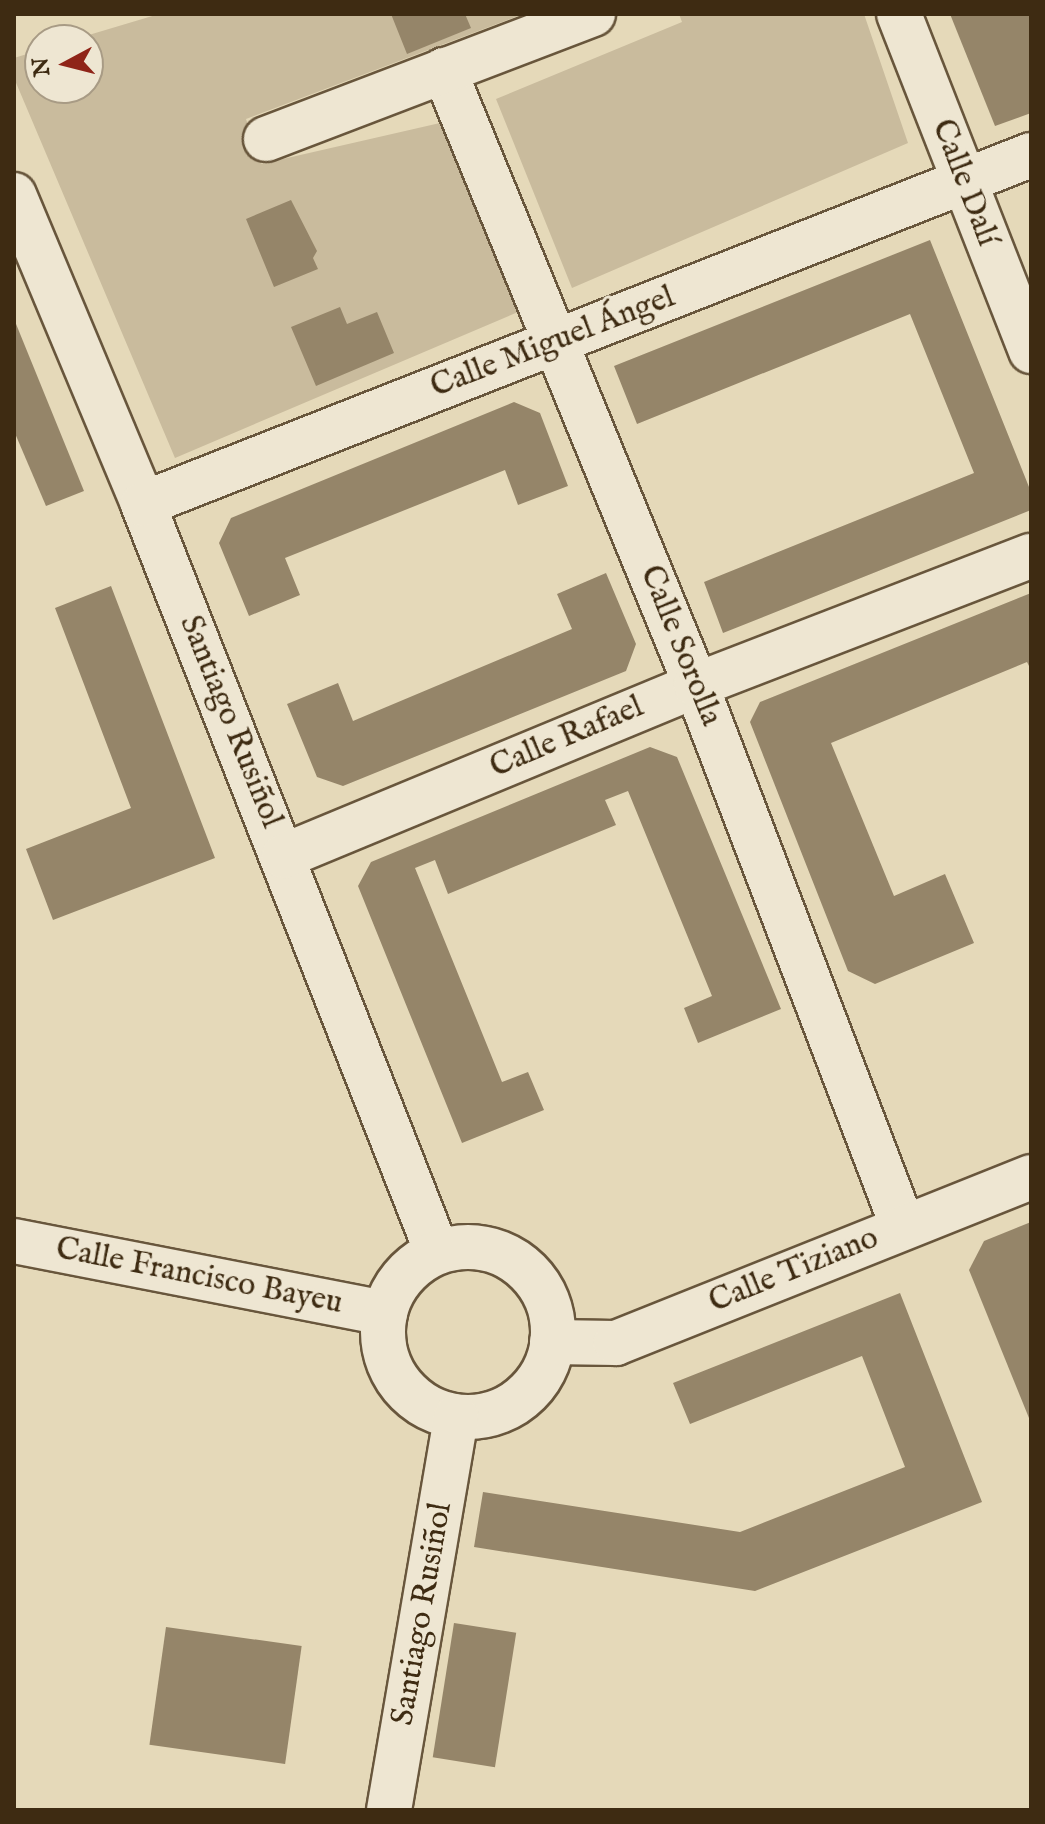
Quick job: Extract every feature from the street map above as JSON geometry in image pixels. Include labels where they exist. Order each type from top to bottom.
[{"type":"street","points":[[266,139],[593,14]]},
{"type":"street","name":"Calle Dalí","points":[[899,14],[1031,351]]},
{"type":"street","name":"Calle Sorolla","points":[[444,70],[696,685],[903,1227]]},
{"type":"street","name":"Calle Miguel Ángel","points":[[143,504],[1031,155]]},
{"type":"street","name":"Santiago Rusiñol","points":[[14,195],[143,504],[284,856],[437,1252]]},
{"type":"street","name":"Calle Rafael","points":[[284,856],[696,685],[1031,556]]},
{"type":"street","name":"Calle Tiziano","points":[[552,1342],[616,1343],[1031,1177]]},
{"type":"street","name":"Calle Francisco Bayeu","points":[[14,1241],[385,1313]]},
{"type":"street","points":[[464,1247],[492,1250],[517,1262],[537,1281],[549,1306],[552,1342],[536,1385],[515,1404],[489,1416],[456,1417],[432,1410],[408,1394],[391,1370],[383,1342],[385,1313],[395,1287],[413,1266],[437,1252],[464,1247]]},
{"type":"street","name":"Santiago Rusiñol","points":[[389,1810],[456,1417]]},
{"type":"shaded area","points":[[159,14],[523,14],[246,119],[261,164],[440,123],[518,312],[175,458],[25,104],[104,104],[104,30]]},
{"type":"shaded area","points":[[679,14],[864,14],[908,143],[572,288],[496,99],[682,22]]},
{"type":"shaded area","points":[[24,55],[24,102],[14,78],[14,58]]},
{"type":"building","points":[[391,14],[465,14],[471,28],[407,54]]},
{"type":"building","points":[[950,14],[1031,14],[1031,113],[995,126]]},
{"type":"building","points":[[291,200],[317,251],[313,258],[318,269],[274,287],[246,219]]},
{"type":"building","points":[[930,240],[1031,492],[1031,510],[723,633],[704,582],[974,473],[910,314],[637,424],[614,366]]},
{"type":"building","points":[[340,307],[347,324],[377,312],[394,353],[316,386],[291,327]]},
{"type":"building","points":[[14,319],[84,491],[46,506],[14,431]]},
{"type":"building","points":[[514,402],[540,413],[568,486],[518,505],[505,470],[285,558],[300,595],[249,616],[219,543],[231,518]]},
{"type":"building","points":[[606,573],[636,644],[626,671],[343,786],[317,777],[287,704],[338,683],[353,721],[572,629],[557,594]]},
{"type":"building","points":[[111,586],[215,858],[53,920],[26,849],[131,808],[55,608]]},
{"type":"building","points":[[1031,593],[1031,670],[1027,662],[831,743],[894,896],[945,874],[974,943],[875,984],[848,971],[750,722],[760,702]]},
{"type":"building","points":[[650,747],[677,757],[781,1009],[698,1043],[684,1008],[712,996],[628,791],[605,800],[616,825],[448,894],[435,860],[415,868],[502,1082],[528,1072],[544,1110],[462,1143],[358,886],[371,862]]},
{"type":"building","points":[[1031,1222],[1031,1423],[969,1270],[984,1241]]},
{"type":"building","points":[[900,1293],[982,1502],[755,1591],[474,1547],[483,1492],[740,1532],[905,1467],[862,1356],[690,1424],[673,1383]]},
{"type":"building","points":[[454,1623],[516,1633],[495,1767],[433,1757]]},
{"type":"building","points":[[166,1627],[302,1646],[285,1764],[149,1745]]}]
